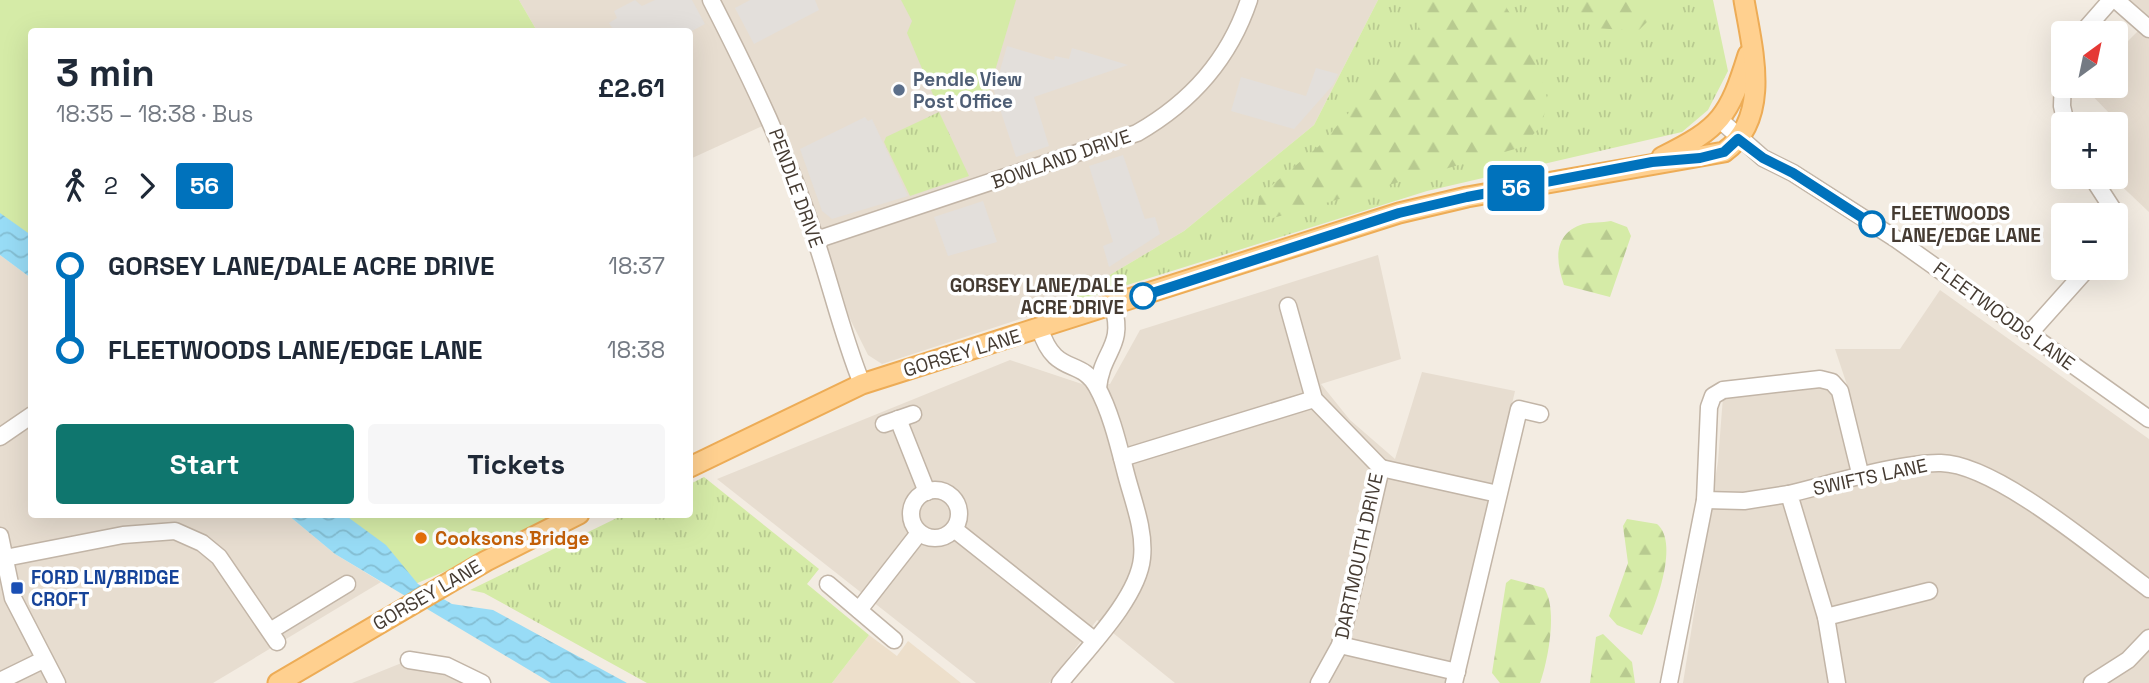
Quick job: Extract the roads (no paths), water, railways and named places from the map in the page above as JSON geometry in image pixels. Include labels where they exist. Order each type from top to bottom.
[{"type":"main road","points":[[1738,139],[1752,110],[1756,94],[1744,0]]},
{"type":"main road","points":[[1720,120],[1733,101],[1751,46]]},
{"type":"main road","name":"GORSEY LANE","points":[[1652,162],[1689,144],[1720,120]]},
{"type":"main road","name":"GORSEY LANE","points":[[693,466],[862,384],[1399,213],[1467,197],[1652,162],[1724,152],[1738,139]]},
{"type":"main road","name":"GORSEY LANE","points":[[278,683],[382,620],[523,541],[571,518]]},
{"type":"street","name":"PENDLE DRIVE","points":[[711,0],[763,100],[816,240],[850,356],[862,384]]},
{"type":"street","name":"BOWLAND DRIVE","points":[[816,240],[1137,133],[1167,116],[1209,75],[1235,35],[1249,0]]},
{"type":"street","points":[[2094,21],[2114,0],[2149,29]]},
{"type":"street","name":"FLEETWOODS LANE","points":[[1720,120],[1738,139],[1763,158],[1793,173],[1896,239],[2149,419]]},
{"type":"street","points":[[2029,334],[2077,280]]},
{"type":"street","points":[[1098,388],[1102,364],[1118,336],[1113,306]]},
{"type":"street","points":[[1122,458],[1314,399],[1288,306]]},
{"type":"street","points":[[1040,329],[1051,354],[1085,373],[1098,388],[1122,458],[1140,525],[1142,560],[1128,595],[1060,683]]},
{"type":"street","points":[[1669,683],[1704,500],[1709,407],[1713,396],[1723,390],[1820,379],[1832,382],[1840,391],[1861,477]]},
{"type":"street","name":"DARTMOUTH DRIVE","points":[[1314,399],[1381,468],[1340,645],[1319,683]]},
{"type":"street","points":[[1340,645],[1455,677],[1520,409],[1539,414]]},
{"type":"street","points":[[0,437],[28,418]]},
{"type":"street","points":[[898,419],[927,492]]},
{"type":"street","name":"SWIFTS LANE","points":[[1837,683],[1826,617],[1789,494],[1926,463],[1951,464],[1980,472],[2008,486],[2149,589]]},
{"type":"street","points":[[1381,468],[1498,494]]},
{"type":"street","points":[[927,492],[942,492],[954,500],[959,515],[954,529],[934,538],[919,533],[912,521],[912,507],[927,492]]},
{"type":"street","points":[[1704,500],[1744,501],[1789,494]]},
{"type":"street","points":[[954,529],[1094,640]]},
{"type":"street","points":[[5,558],[123,536],[175,531],[202,543],[219,557],[273,636],[347,584]]},
{"type":"street","points":[[859,610],[919,533]]},
{"type":"street","points":[[0,536],[13,598],[57,683]]},
{"type":"street","points":[[828,584],[894,640]]},
{"type":"street","points":[[1826,617],[1928,591]]},
{"type":"street","points":[[2092,683],[2128,660],[2149,638]]},
{"type":"street","points":[[0,681],[43,660]]},
{"type":"street","points":[[409,660],[447,666],[482,683]]},
{"type":"water","points":[[0,213],[28,233],[28,276],[0,255]]},
{"type":"water","points":[[292,518],[349,518],[386,545],[418,584],[452,604],[493,610],[627,683],[551,683],[335,554]]},
{"type":"place","name":"Pendle View Post Office","points":[[899,90]]},
{"type":"place","name":"FLEETWOODS LANE/EDGE LANE","points":[[1872,224]]},
{"type":"place","name":"GORSEY LANE/DALE ACRE DRIVE","points":[[1143,296]]},
{"type":"place","name":"Cooksons Bridge","points":[[421,538]]},
{"type":"place","name":"FORD LN/BRIDGE CROFT","points":[[17,588]]}]
